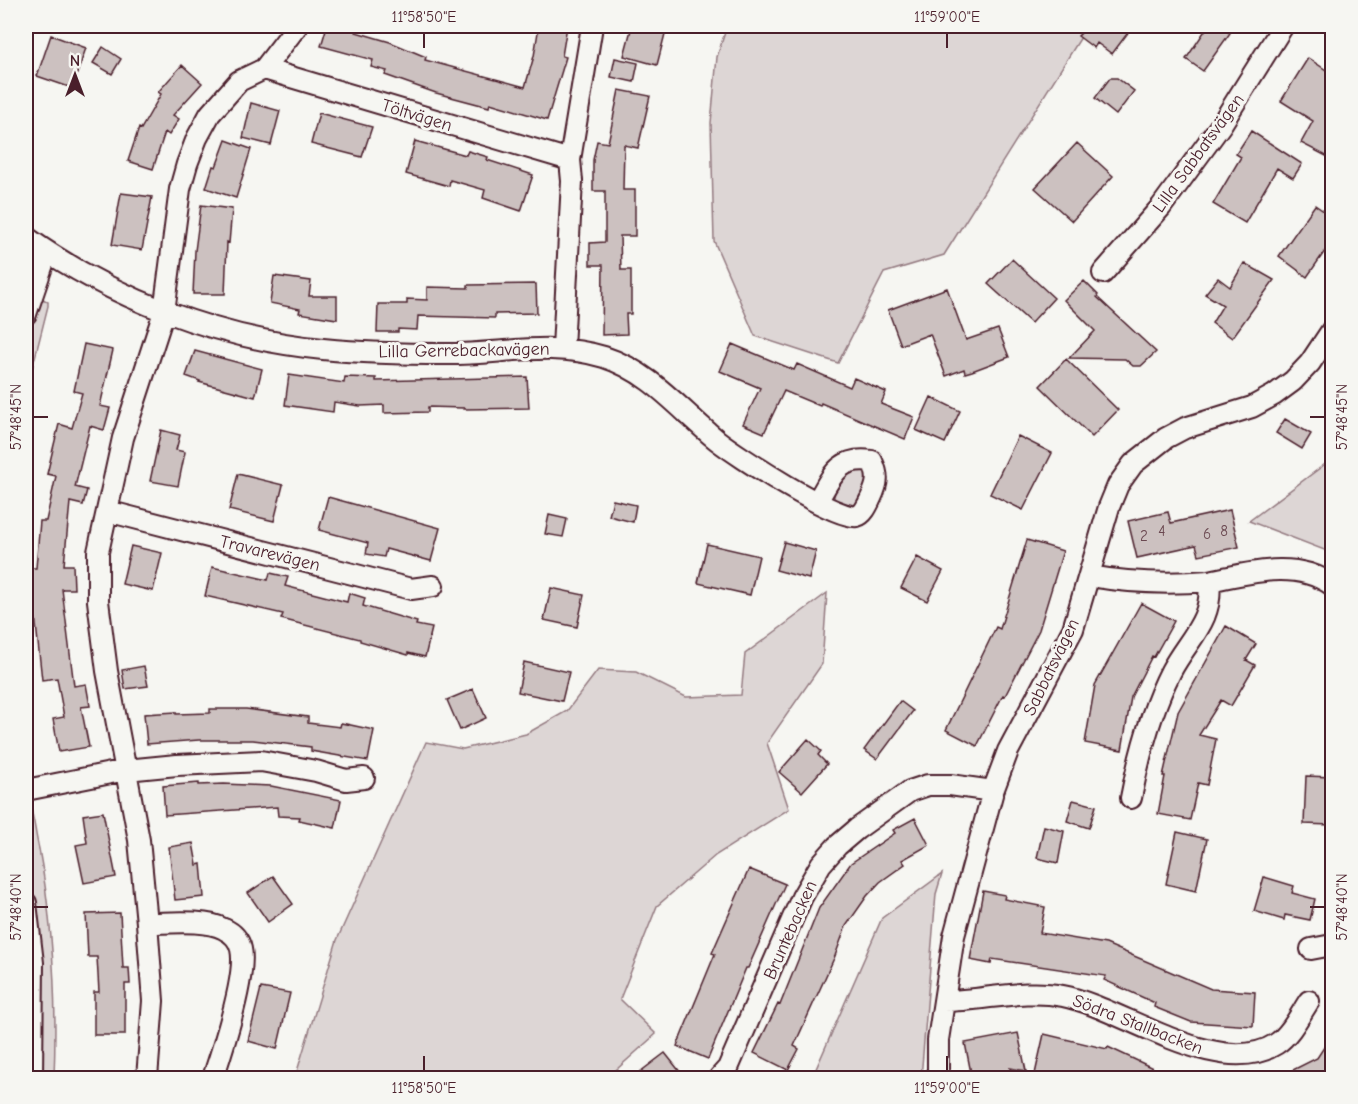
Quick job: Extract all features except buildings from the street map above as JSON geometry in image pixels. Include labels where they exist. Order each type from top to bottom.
[{"type":"street","points":[[147,1078],[153,1001],[147,923],[139,840],[107,671],[98,601],[98,552],[123,438],[165,312],[180,189],[193,148],[210,114],[239,81],[264,69],[297,26]]},
{"type":"street","points":[[563,348],[572,181],[570,160],[592,26]]},
{"type":"street","name":"Lilla Sabbatsvägen","points":[[1103,273],[1161,207],[1221,125],[1283,26]]},
{"type":"street","name":"Töltvägen","points":[[264,69],[570,160]]},
{"type":"street","name":"Lilla Gerrebackavägen","points":[[26,237],[76,271],[165,312],[277,343],[377,353],[456,354],[516,348],[563,348],[604,357],[638,372],[663,390],[717,440],[774,478],[817,502]]},
{"type":"street","points":[[26,314],[47,252]]},
{"type":"street","name":"Sabbatsvägen","points":[[938,1078],[938,1040],[954,936],[993,791],[1008,751],[1073,629],[1109,507],[1118,485],[1132,464],[1166,438],[1185,428],[1252,407],[1274,395],[1293,381],[1310,363],[1332,330]]},
{"type":"street","name":"Travarevägen","points":[[107,511],[411,589],[433,586]]},
{"type":"street","points":[[1090,576],[1143,582],[1185,583],[1263,571],[1296,570],[1322,578],[1332,585]]},
{"type":"street","points":[[1131,798],[1153,712],[1171,671],[1206,614],[1210,601],[1209,580]]},
{"type":"street","points":[[26,790],[126,770],[261,761],[316,771],[346,780],[364,778]]},
{"type":"street","name":"Bruntebacken","points":[[719,1078],[728,1068],[735,1053],[802,897],[821,864],[837,846],[910,791],[928,785],[950,785],[993,791]]},
{"type":"street","points":[[26,903],[33,963],[32,1078]]},
{"type":"street","points":[[147,923],[215,926],[230,932],[239,942],[242,958],[238,982],[227,1034],[213,1078]]},
{"type":"street","points":[[1311,949],[1332,945]]},
{"type":"street","name":"Södra Stallbacken","points":[[944,1001],[1018,993],[1064,996],[1199,1048],[1217,1052],[1243,1053],[1265,1050],[1277,1043],[1310,1001]]},
{"type":"shaded area","points":[[727,26],[1088,26],[944,255],[884,273],[838,363],[755,336],[714,241],[711,123],[717,57]]},
{"type":"shaded area","points":[[40,297],[48,302],[48,306],[26,393],[26,341]]},
{"type":"shaded area","points":[[1332,459],[1332,553],[1249,521]]},
{"type":"shaded area","points":[[866,468],[871,473],[859,502],[851,507],[834,500],[835,487],[847,470]]},
{"type":"shaded area","points":[[827,593],[822,664],[767,743],[789,809],[716,855],[657,906],[620,999],[656,1034],[607,1078],[295,1078],[337,940],[426,742],[463,749],[526,734],[567,711],[598,670],[636,672],[686,697],[741,695],[745,654]]},
{"type":"shaded area","points":[[28,800],[44,877],[51,934],[55,1021],[54,1078],[41,1078],[42,998],[35,904],[26,850],[26,801]]},
{"type":"shaded area","points":[[942,874],[936,894],[921,1078],[812,1078],[882,918]]}]
